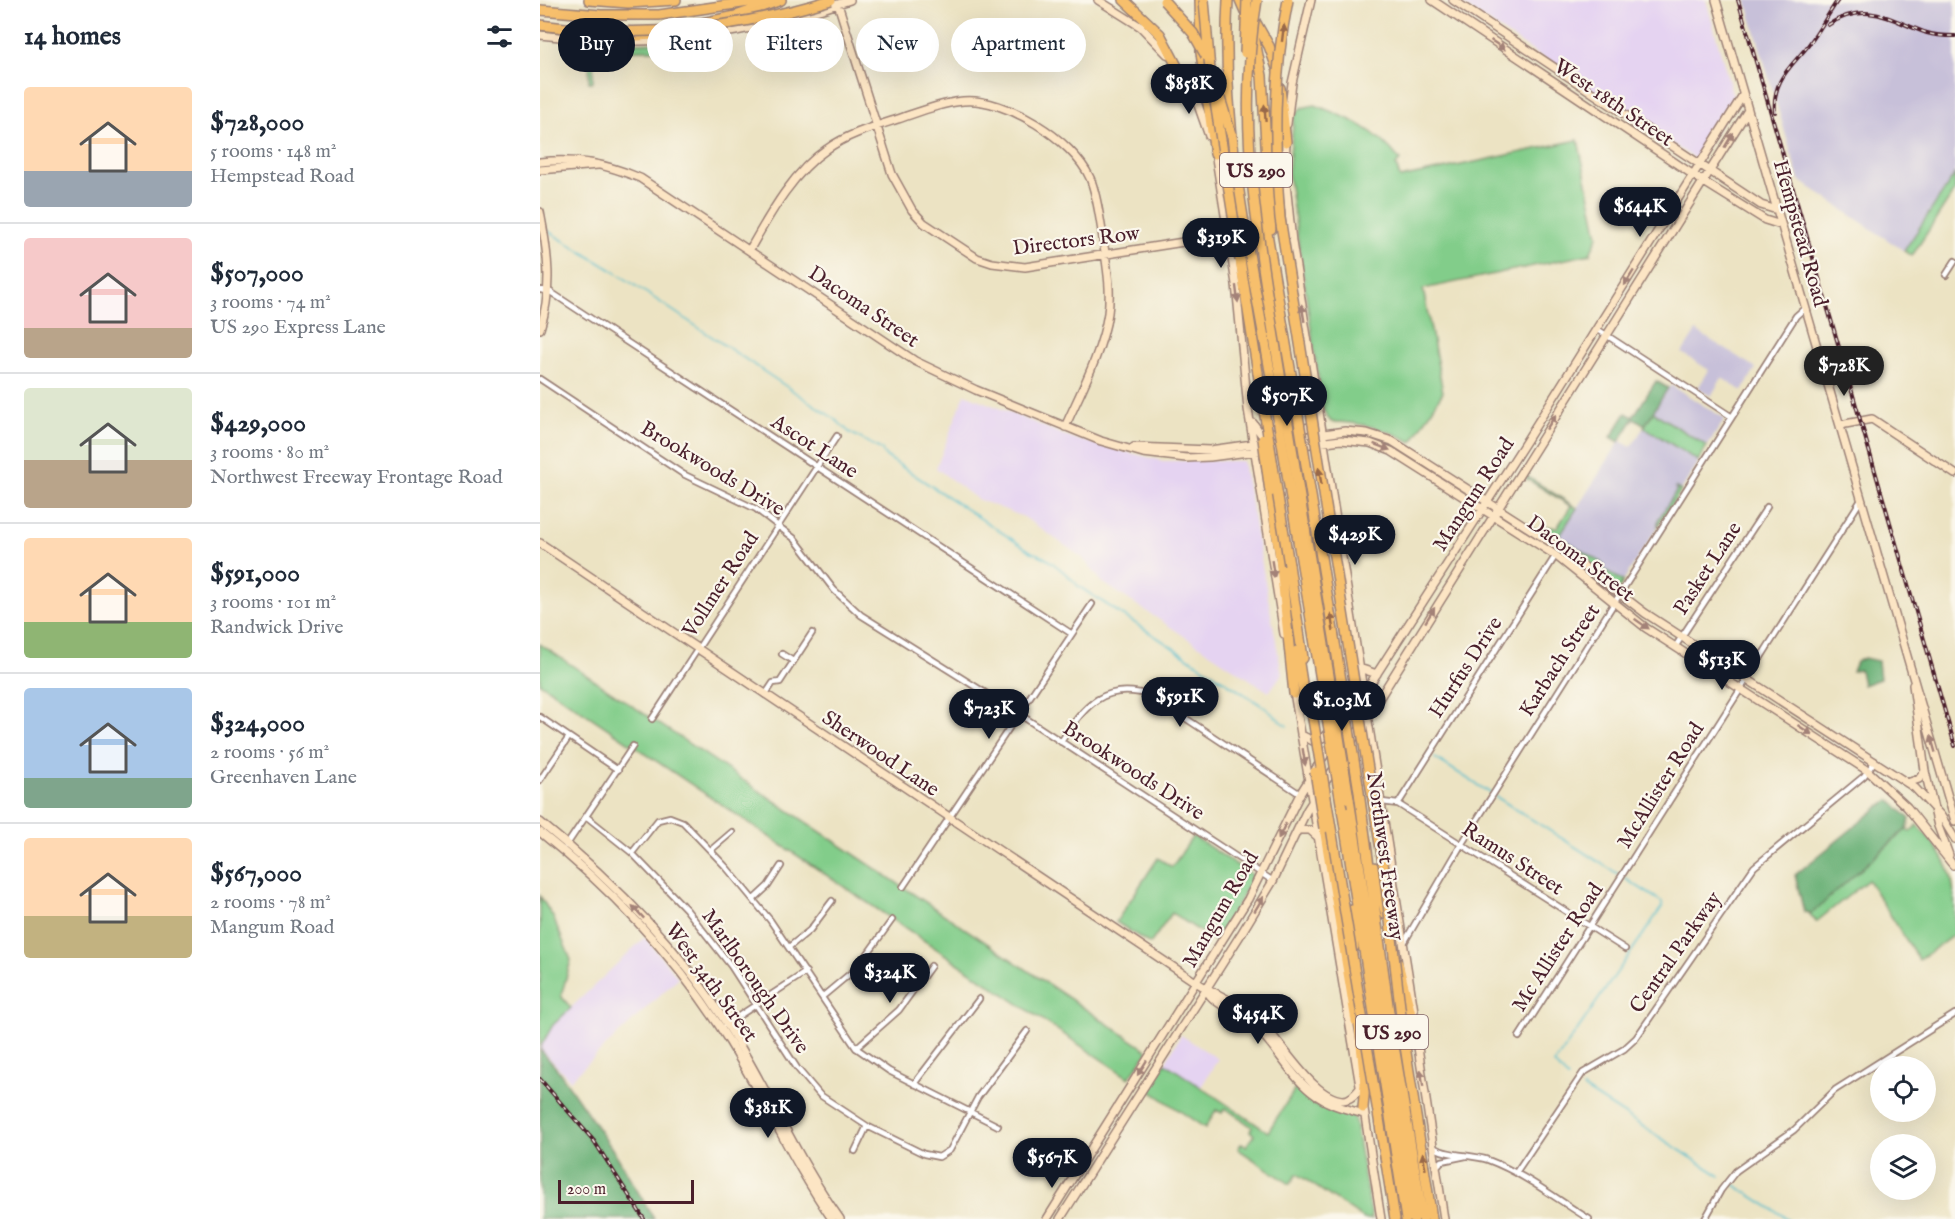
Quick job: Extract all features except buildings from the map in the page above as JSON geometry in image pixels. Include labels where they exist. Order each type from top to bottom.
[{"type":"highway","points":[[589,0],[628,3],[676,0]]},
{"type":"highway","points":[[540,10],[601,15],[659,15],[763,0]]},
{"type":"highway","points":[[635,36],[661,34],[736,16],[781,0]]},
{"type":"highway","points":[[1162,0],[1179,16],[1204,52],[1231,134]]},
{"type":"highway","points":[[1202,0],[1201,53],[1215,154]]},
{"type":"highway","points":[[1202,0],[1210,70],[1395,1219]]},
{"type":"highway","name":"US 290","points":[[1228,0],[1227,70],[1231,134]]},
{"type":"highway","points":[[1240,0],[1257,24],[1278,71],[1286,142]]},
{"type":"highway","points":[[1240,0],[1255,36],[1262,76],[1272,255]]},
{"type":"highway","name":"Northwest Freeway","points":[[1247,0],[1246,83],[1254,159],[1272,255],[1368,844],[1392,1034],[1423,1219]]},
{"type":"highway","points":[[1257,0],[1251,48],[1250,179],[1293,480],[1332,694],[1414,1219]]},
{"type":"highway","points":[[1288,0],[1278,69],[1275,130],[1280,218],[1384,869],[1403,1033],[1432,1219]]},
{"type":"highway","points":[[540,25],[586,31],[667,32],[770,17],[834,2]]},
{"type":"highway","points":[[1128,3],[1160,34],[1179,70]]},
{"type":"highway","name":"Northwest Freeway","points":[[1231,134],[1276,406],[1293,480],[1325,705],[1406,1219]]},
{"type":"highway","points":[[1258,373],[1264,459],[1280,556],[1294,694]]},
{"type":"highway","points":[[1289,566],[1288,577],[1295,639],[1321,832],[1360,1043]]},
{"type":"highway","points":[[1368,844],[1417,1038]]},
{"type":"highway","points":[[1353,884],[1351,897],[1360,1043],[1365,1084],[1364,1111]]},
{"type":"main road","points":[[635,41],[709,37],[776,24],[834,2],[850,0]]},
{"type":"main road","points":[[1098,0],[1141,27],[1164,49],[1179,70],[1198,105],[1215,154],[1241,323],[1249,416],[1301,735],[1321,832],[1381,1219]]},
{"type":"main road","points":[[1311,0],[1292,82],[1286,142],[1287,196],[1359,672],[1404,941],[1444,1219]]},
{"type":"main road","name":"West 18th Street","points":[[1433,0],[1531,68],[1704,182],[1765,220],[1781,225]]},
{"type":"main road","name":"West 18th Street","points":[[1453,0],[1761,205],[1777,210]]},
{"type":"main road","name":"Hempstead Road","points":[[1716,0],[1955,821]]},
{"type":"main road","name":"Directors Row","points":[[834,2],[901,195],[924,222],[962,249],[992,263],[1024,267],[1228,235]]},
{"type":"main road","points":[[1477,31],[1484,21]]},
{"type":"main road","points":[[540,34],[558,36]]},
{"type":"main road","points":[[1531,68],[1538,57]]},
{"type":"main road","points":[[1586,104],[1593,93]]},
{"type":"main road","name":"Mangum Road","points":[[1047,1219],[1230,928],[1262,873],[1309,779],[1526,443],[1743,95]]},
{"type":"main road","points":[[750,249],[787,191],[815,158],[848,136],[938,105],[980,101],[1011,110],[1068,149],[1090,179],[1098,205],[1109,276],[1108,310],[1103,336],[1065,427]]},
{"type":"main road","name":"Mangum Road","points":[[1060,1219],[1241,934],[1273,880],[1313,801],[1748,110]]},
{"type":"main road","points":[[1627,131],[1634,121]]},
{"type":"main road","name":"Dacoma Street","points":[[540,162],[569,159],[591,161],[653,184],[922,364],[1101,441],[1143,453],[1186,454],[1255,448],[1324,437],[1345,431],[1367,433],[1392,441],[1496,511],[1555,555],[1614,605],[1868,771],[1907,807],[1954,867]]},
{"type":"main road","name":"Dacoma Street","points":[[540,170],[598,165]]},
{"type":"main road","points":[[1738,203],[1743,193]]},
{"type":"main road","points":[[540,215],[545,241],[549,291],[540,329]]},
{"type":"main road","points":[[1654,239],[1663,245]]},
{"type":"main road","points":[[1249,416],[1261,434],[1311,427],[1316,419],[1313,374]]},
{"type":"main road","points":[[1560,388],[1569,394]]},
{"type":"main road","points":[[1840,425],[1872,419],[1955,474]]},
{"type":"main road","points":[[1526,443],[1534,448]]},
{"type":"main road","name":"Dacoma Street","points":[[1496,511],[1560,548],[1620,595],[1681,638],[1907,783],[1933,806],[1955,839]]},
{"type":"main road","name":"Sherwood Lane","points":[[540,543],[1196,983],[1218,992],[1265,1025],[1314,1085],[1342,1100],[1350,1099],[1361,1087]]},
{"type":"main road","points":[[1443,572],[1453,578]]},
{"type":"main road","points":[[1400,637],[1412,644]]},
{"type":"main road","points":[[1359,672],[1377,674]]},
{"type":"main road","points":[[1301,735],[1315,742],[1324,737],[1351,697],[1359,672]]},
{"type":"main road","name":"Hempstead Road","points":[[1913,682],[1912,696],[1925,771],[1933,806],[1954,867]]},
{"type":"main road","points":[[1317,820],[1324,802],[1357,753],[1364,750],[1374,764]]},
{"type":"main road","points":[[1907,783],[1919,779],[1925,771]]},
{"type":"main road","name":"West 34th Street","points":[[540,822],[612,890],[690,978],[724,1025],[832,1219]]},
{"type":"main road","points":[[1298,830],[1321,832]]},
{"type":"main road","name":"West 34th Street","points":[[540,832],[565,847]]},
{"type":"main road","points":[[1230,928],[1241,934]]},
{"type":"main road","name":"Sherwood Lane","points":[[1206,989],[1209,996],[1248,1019],[1267,1037],[1307,1089],[1328,1103],[1364,1111]]},
{"type":"main road","points":[[1162,1037],[1171,1044]]},
{"type":"main road","name":"West 34th Street","points":[[795,1155],[840,1219]]},
{"type":"main road","points":[[1077,1172],[1086,1178]]},
{"type":"street","points":[[1946,275],[1955,261]]},
{"type":"street","name":"Ascot Lane","points":[[540,290],[549,291],[1072,634]]},
{"type":"street","name":"Karbach Street","points":[[1404,941],[1461,845],[1732,417],[1796,316],[1805,308]]},
{"type":"street","points":[[1597,329],[1732,417]]},
{"type":"street","name":"Brookwoods Drive","points":[[540,379],[683,474],[739,499],[779,524],[795,539],[849,606],[1020,714],[1273,880]]},
{"type":"street","name":"Vollmer Road","points":[[652,719],[837,436]]},
{"type":"street","name":"McAllister Road","points":[[1622,877],[1861,500]]},
{"type":"street","name":"Pasket Lane","points":[[1675,647],[1767,507]]},
{"type":"street","name":"Hurfus Drive","points":[[1398,804],[1560,548]]},
{"type":"street","points":[[903,888],[1092,604]]},
{"type":"street","points":[[765,695],[773,683],[780,682],[812,633]]},
{"type":"street","points":[[782,654],[793,661]]},
{"type":"street","points":[[1061,742],[1088,705],[1103,695],[1124,691],[1140,692],[1152,696],[1300,794]]},
{"type":"street","points":[[540,717],[618,770]]},
{"type":"street","points":[[540,780],[569,737]]},
{"type":"street","points":[[565,847],[633,746]]},
{"type":"street","name":"Central Parkway","points":[[1517,1172],[1583,1073],[1624,1050],[1636,1038],[1754,867],[1868,771],[1875,761]]},
{"type":"street","name":"Ramus Street","points":[[1382,802],[1398,804],[1624,949]]},
{"type":"street","name":"Marlborough Drive","points":[[587,817],[632,853],[692,916],[757,1003],[791,1060],[811,1086],[840,1110],[867,1126],[928,1155],[943,1155],[950,1150],[969,1112]]},
{"type":"street","points":[[632,853],[658,820],[670,817],[683,822],[754,899],[856,1048],[873,1062],[998,1126]]},
{"type":"street","points":[[711,850],[732,832]]},
{"type":"street","points":[[754,899],[768,886],[781,866]]},
{"type":"street","name":"Mc Allister Road","points":[[1519,1037],[1622,877]]},
{"type":"street","points":[[789,947],[810,930],[832,900]]},
{"type":"street","points":[[822,997],[858,967],[892,920]]},
{"type":"street","points":[[856,1048],[899,1010],[931,966]]},
{"type":"street","points":[[724,1025],[806,972]]},
{"type":"street","points":[[914,1084],[979,999]]},
{"type":"street","points":[[1705,1219],[1721,1190],[1736,1171],[1794,1130],[1821,1100],[1900,1047],[1955,1014]]},
{"type":"street","points":[[969,1112],[1027,1031]]},
{"type":"street","points":[[855,1151],[867,1126]]},
{"type":"street","points":[[1432,1145],[1444,1153],[1460,1152],[1466,1156]]},
{"type":"street","points":[[1436,1167],[1442,1161],[1466,1156],[1485,1159],[1517,1172],[1589,1219]]},
{"type":"shaded area","points":[[1456,0],[1706,0],[1734,100],[1698,161]]},
{"type":"shaded area","points":[[1746,0],[1955,0],[1955,174],[1904,251],[1799,180]]},
{"type":"shaded area","points":[[1696,331],[1756,368],[1742,391],[1722,378],[1711,396],[1698,388],[1709,370],[1682,353]]},
{"type":"shaded area","points":[[1671,385],[1725,419],[1707,446],[1653,412]]},
{"type":"shaded area","points":[[965,394],[1071,438],[1163,461],[1243,461],[1282,674],[1269,692],[1102,582],[1083,558],[1024,517],[977,499],[936,468]]},
{"type":"shaded area","points":[[1644,427],[1699,462],[1623,581],[1603,568],[1605,565],[1559,536],[1620,441],[1631,447]]},
{"type":"shaded area","points":[[645,937],[678,978],[570,1080],[540,1048],[553,1025]]},
{"type":"shaded area","points":[[1181,1035],[1218,1059],[1201,1087],[1165,1063]]},
{"type":"green space","points":[[635,43],[647,43],[647,50],[635,50]]},
{"type":"green space","points":[[589,72],[593,72],[593,82],[589,82]]},
{"type":"green space","points":[[1315,105],[1351,120],[1382,140],[1400,160],[1396,165],[1400,178],[1578,140],[1598,236],[1590,254],[1423,289],[1443,392],[1412,442],[1372,427],[1331,422],[1323,410],[1288,173],[1294,116],[1301,108]]},
{"type":"green space","points":[[1955,174],[1955,190],[1912,256],[1904,251]]},
{"type":"green space","points":[[1656,381],[1668,388],[1645,425],[1634,418],[1619,442],[1611,437],[1626,413],[1633,417]]},
{"type":"green space","points":[[1653,412],[1707,446],[1698,461],[1644,427]]},
{"type":"green space","points":[[1525,470],[1528,477],[1577,508],[1559,536],[1563,539],[1558,543],[1540,530],[1543,526],[1557,528],[1571,506],[1522,476]]},
{"type":"green space","points":[[1675,487],[1681,491],[1658,526],[1658,520],[1677,490]]},
{"type":"green space","points":[[1567,541],[1605,565],[1603,569],[1623,581],[1620,588],[1617,589],[1565,549]]},
{"type":"green space","points":[[540,644],[1148,1051],[1129,1078],[540,683]]},
{"type":"green space","points":[[1864,658],[1878,661],[1880,679],[1863,685],[1860,670],[1852,671],[1856,662]]},
{"type":"green space","points":[[1890,800],[1910,819],[1908,827],[1812,913],[1804,912],[1795,875]]},
{"type":"green space","points":[[1917,825],[1939,851],[1950,874],[1953,886],[1955,934],[1919,960],[1868,880],[1816,922],[1808,912],[1812,912],[1907,829],[1910,832]]},
{"type":"green space","points":[[1193,836],[1254,876],[1216,942],[1172,913],[1150,944],[1116,922],[1158,858],[1172,867]]},
{"type":"green space","points":[[540,896],[553,917],[571,960],[561,996],[571,1008],[553,1025],[540,1048]]},
{"type":"green space","points":[[540,1049],[558,1070],[617,1156],[654,1219],[540,1219]]},
{"type":"green space","points":[[1165,1063],[1268,1132],[1295,1089],[1320,1106],[1354,1116],[1372,1219],[1364,1219],[1297,1174],[1290,1184],[1238,1149],[1241,1144],[1246,1146],[1254,1135],[1250,1131],[1252,1127],[1225,1108],[1222,1113],[1216,1110],[1205,1128],[1149,1090]]},
{"type":"waterway","points":[[546,230],[615,272],[835,419],[849,432],[882,450],[884,455],[1033,553],[1050,561],[1078,586],[1264,707],[1287,726]]},
{"type":"waterway","points":[[1435,758],[1662,902],[1662,907],[1554,1064],[1568,1078]]},
{"type":"waterway","points":[[1583,1088],[1720,1176]]},
{"type":"waterway","points":[[1733,1184],[1788,1219]]},
{"type":"railway","points":[[1738,0],[1955,746]]},
{"type":"railway","points":[[1775,112],[1776,92],[1783,76],[1811,42],[1838,0]]},
{"type":"railway","points":[[1828,25],[1842,18],[1867,13],[1890,18],[1930,34],[1955,36]]},
{"type":"railway","points":[[540,1079],[594,1141],[644,1219]]}]
